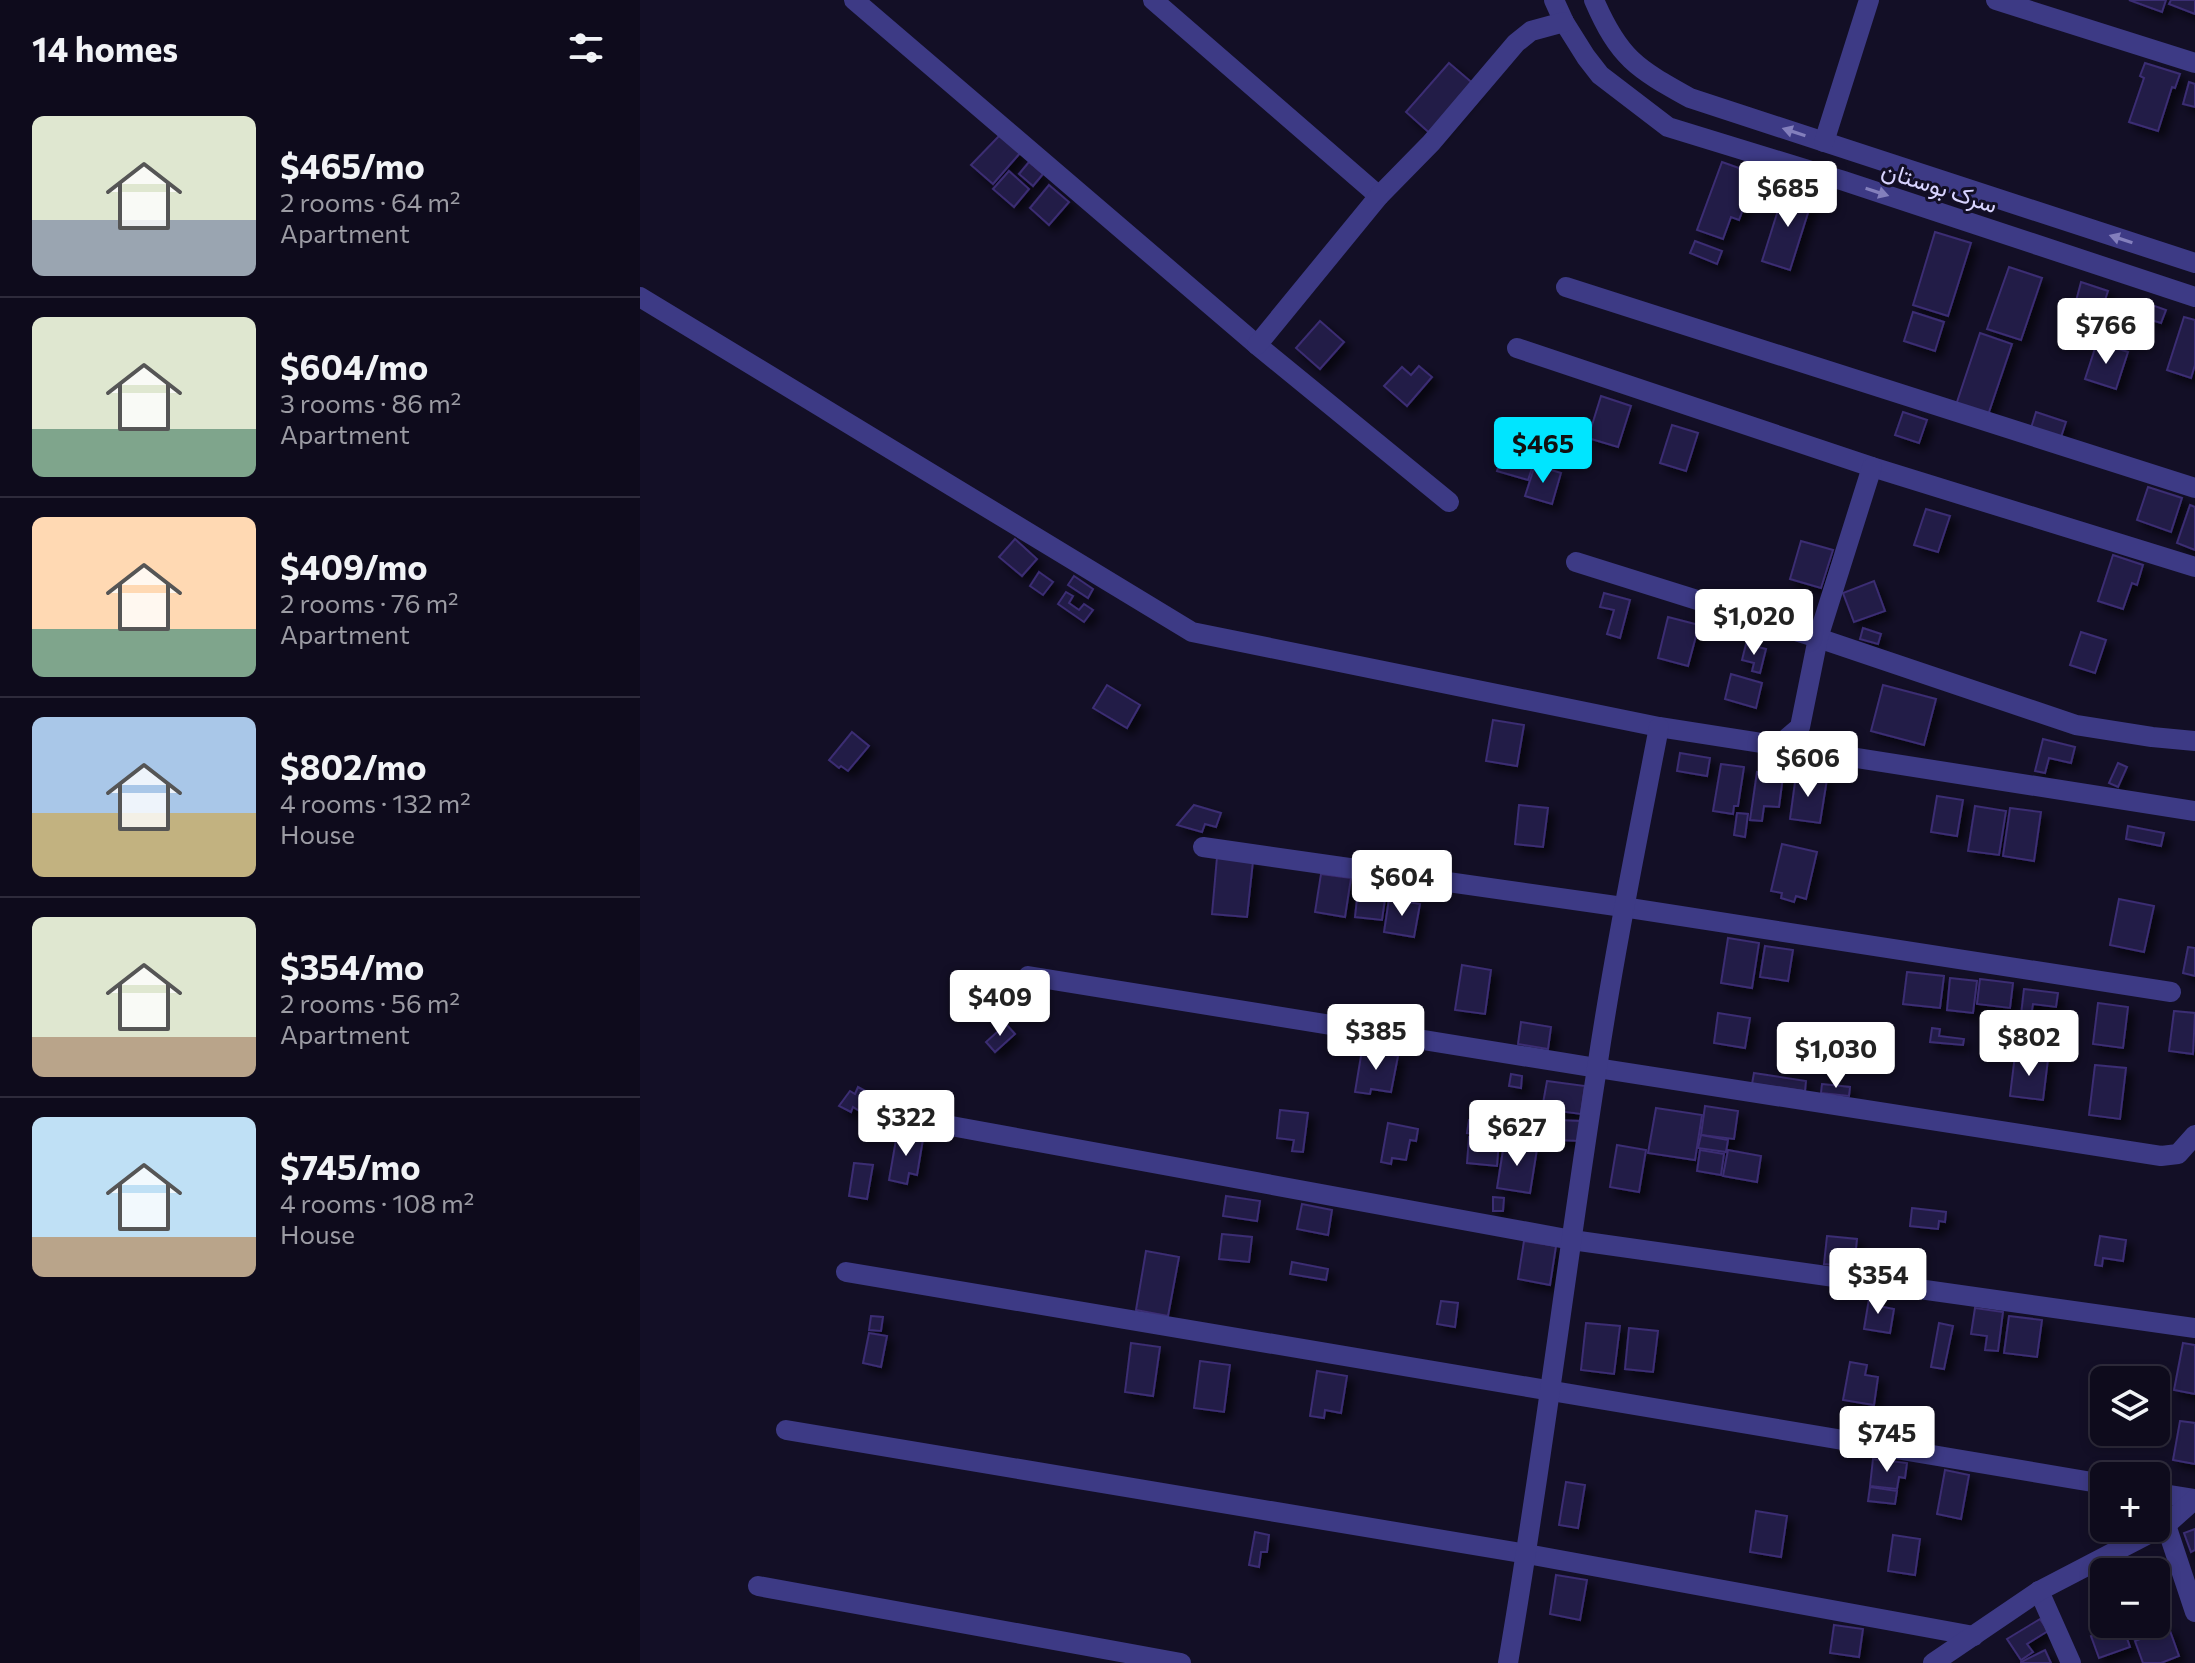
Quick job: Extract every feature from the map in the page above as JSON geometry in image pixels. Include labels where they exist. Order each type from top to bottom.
[{"type":"street","points":[[854,0],[1257,345],[1449,502]]},
{"type":"street","points":[[1153,0],[1379,196]]},
{"type":"street","points":[[1554,0],[1564,22],[1600,75],[1668,127],[1690,98]]},
{"type":"street","name":"سرک بوستان","points":[[1594,0],[1615,43],[1633,63],[1690,98],[2195,263]]},
{"type":"street","points":[[1824,142],[1869,0]]},
{"type":"street","points":[[1996,0],[2195,63]]},
{"type":"street","points":[[1257,345],[1379,196],[1431,143],[1516,43],[1531,31],[1564,22]]},
{"type":"street","name":"سرک بوستان","points":[[1668,127],[1844,181],[2195,297]]},
{"type":"street","points":[[1566,287],[2195,488]]},
{"type":"street","points":[[640,297],[1192,632],[1659,727],[2195,811]]},
{"type":"street","points":[[1517,348],[1872,467],[2195,567]]},
{"type":"street","points":[[1779,745],[1800,727],[1818,638],[1872,467]]},
{"type":"street","points":[[1576,562],[1818,638],[2076,725],[2195,741]]},
{"type":"street","points":[[1508,1663],[1527,1554],[1597,1068],[1623,907],[1659,727]]},
{"type":"street","points":[[1203,847],[1623,907],[2171,992]]},
{"type":"street","points":[[1028,976],[2161,1156],[2178,1154],[2195,1135]]},
{"type":"street","points":[[913,1119],[1572,1240],[2195,1328]]},
{"type":"street","points":[[846,1272],[2090,1482]]},
{"type":"street","points":[[786,1430],[1527,1554],[1974,1636]]},
{"type":"street","points":[[2170,1495],[2195,1499]]},
{"type":"street","points":[[2170,1521],[2195,1499]]},
{"type":"street","points":[[2170,1537],[2195,1612]]},
{"type":"street","points":[[1933,1663],[2039,1591],[2133,1542]]},
{"type":"street","points":[[758,1586],[1181,1663]]},
{"type":"street","points":[[2039,1591],[2071,1663]]},
{"type":"building","points":[[2129,0],[2166,0],[2162,12]]},
{"type":"building","points":[[2171,0],[2195,0],[2195,14],[2169,4]]},
{"type":"building","points":[[1449,63],[1476,86],[1433,136],[1406,112]]},
{"type":"building","points":[[2145,63],[2180,74],[2175,88],[2172,87],[2158,131],[2129,122],[2144,78],[2140,76]]},
{"type":"building","points":[[2189,82],[2195,84],[2195,107],[2183,104]]},
{"type":"building","points":[[1001,134],[1021,152],[993,184],[971,165]]},
{"type":"building","points":[[1029,162],[1043,174],[1033,186],[1019,174]]},
{"type":"building","points":[[1722,162],[1756,174],[1739,220],[1731,217],[1723,239],[1697,230]]},
{"type":"building","points":[[1009,171],[1029,189],[1014,207],[993,189]]},
{"type":"building","points":[[1049,185],[1069,202],[1049,225],[1030,208]]},
{"type":"building","points":[[1785,188],[1813,197],[1790,270],[1762,261]]},
{"type":"building","points":[[1935,232],[1971,243],[1948,316],[1913,305]]},
{"type":"building","points":[[1695,241],[1722,251],[1717,264],[1690,253]]},
{"type":"building","points":[[2009,267],[2042,278],[2021,340],[1987,329]]},
{"type":"building","points":[[2081,282],[2108,291],[2102,309],[2076,301]]},
{"type":"building","points":[[2149,304],[2166,310],[2161,323],[2145,318]]},
{"type":"building","points":[[1913,312],[1944,322],[1935,351],[1904,341]]},
{"type":"building","points":[[2184,317],[2195,320],[2195,365],[2191,378],[2167,370]]},
{"type":"building","points":[[1320,321],[1344,342],[1320,369],[1296,348]]},
{"type":"building","points":[[1980,333],[2012,344],[1988,415],[1956,405]]},
{"type":"building","points":[[2097,342],[2128,352],[2116,389],[2085,379]]},
{"type":"building","points":[[1419,366],[1432,377],[1407,406],[1384,386],[1402,367],[1411,375]]},
{"type":"building","points":[[1601,396],[1631,406],[1618,447],[1588,438]]},
{"type":"building","points":[[1903,412],[1927,420],[1919,443],[1895,435]]},
{"type":"building","points":[[2036,412],[2066,422],[2061,437],[2031,428]]},
{"type":"building","points":[[1672,425],[1698,433],[1686,471],[1660,463]]},
{"type":"building","points":[[1505,446],[1536,456],[1528,480],[1497,471]]},
{"type":"building","points":[[1535,465],[1561,473],[1552,504],[1525,496]]},
{"type":"building","points":[[2148,487],[2182,498],[2171,532],[2137,520]]},
{"type":"building","points":[[2190,505],[2195,507],[2195,550],[2177,543]]},
{"type":"building","points":[[1926,509],[1950,516],[1938,552],[1914,545]]},
{"type":"building","points":[[1015,539],[1037,559],[1022,576],[999,557]]},
{"type":"building","points":[[1801,541],[1833,550],[1821,588],[1790,579]]},
{"type":"building","points":[[2113,555],[2143,565],[2137,585],[2132,583],[2123,609],[2098,601]]},
{"type":"building","points":[[1039,572],[1053,582],[1043,595],[1030,586]]},
{"type":"building","points":[[1074,576],[1093,589],[1088,598],[1068,585]]},
{"type":"building","points":[[1874,581],[1885,611],[1854,622],[1843,593]]},
{"type":"building","points":[[1066,592],[1073,596],[1069,603],[1079,610],[1084,604],[1093,610],[1084,622],[1058,604]]},
{"type":"building","points":[[1604,593],[1630,600],[1620,638],[1607,634],[1614,610],[1600,607]]},
{"type":"building","points":[[1774,598],[1788,603],[1784,613],[1770,608]]},
{"type":"building","points":[[1668,617],[1699,625],[1688,666],[1658,658]]},
{"type":"building","points":[[1863,628],[1881,634],[1878,644],[1860,639]]},
{"type":"building","points":[[2081,632],[2106,640],[2095,673],[2070,665]]},
{"type":"building","points":[[1746,644],[1766,649],[1760,673],[1752,671],[1754,663],[1742,660]]},
{"type":"building","points":[[1731,674],[1762,683],[1756,708],[1725,699]]},
{"type":"building","points":[[1107,685],[1140,705],[1127,728],[1093,708]]},
{"type":"building","points":[[1883,685],[1936,699],[1924,745],[1871,731]]},
{"type":"building","points":[[1493,720],[1524,725],[1517,766],[1486,761]]},
{"type":"building","points":[[852,732],[869,746],[848,771],[829,760]]},
{"type":"building","points":[[2043,739],[2075,747],[2071,763],[2049,758],[2045,773],[2035,771]]},
{"type":"building","points":[[1680,753],[1710,758],[1707,776],[1677,771]]},
{"type":"building","points":[[2118,763],[2127,767],[2118,787],[2109,783]]},
{"type":"building","points":[[1721,764],[1744,767],[1738,806],[1734,806],[1733,814],[1713,811]]},
{"type":"building","points":[[1757,772],[1783,776],[1779,807],[1764,806],[1762,821],[1750,820]]},
{"type":"building","points":[[1796,775],[1827,779],[1820,823],[1790,819]]},
{"type":"building","points":[[1937,796],[1963,800],[1957,836],[1931,832]]},
{"type":"building","points":[[1194,805],[1221,813],[1216,827],[1205,824],[1202,832],[1177,825]]},
{"type":"building","points":[[1519,805],[1548,808],[1543,847],[1515,844]]},
{"type":"building","points":[[1975,806],[2006,811],[1999,855],[1968,851]]},
{"type":"building","points":[[2010,808],[2041,812],[2034,861],[2003,856]]},
{"type":"building","points":[[1737,813],[1748,814],[1745,837],[1734,835]]},
{"type":"building","points":[[2128,826],[2164,833],[2161,846],[2126,839]]},
{"type":"building","points":[[1782,844],[1817,852],[1806,899],[1796,896],[1794,902],[1781,898],[1782,893],[1771,891]]},
{"type":"building","points":[[1217,857],[1253,861],[1247,917],[1212,914]]},
{"type":"building","points":[[1321,874],[1351,878],[1345,917],[1315,912]]},
{"type":"building","points":[[1359,881],[1387,885],[1382,920],[1355,917]]},
{"type":"building","points":[[1389,899],[1420,904],[1414,937],[1384,932]]},
{"type":"building","points":[[2119,899],[2154,906],[2144,952],[2110,945]]},
{"type":"building","points":[[1728,938],[1759,943],[1752,988],[1721,983]]},
{"type":"building","points":[[1765,946],[1793,950],[1788,981],[1760,977]]},
{"type":"building","points":[[2188,947],[2195,948],[2195,976],[2183,973]]},
{"type":"building","points":[[1462,965],[1491,970],[1485,1014],[1455,1010]]},
{"type":"building","points":[[1907,972],[1944,976],[1940,1008],[1903,1004]]},
{"type":"building","points":[[1950,978],[1977,981],[1973,1013],[1947,1010]]},
{"type":"building","points":[[1980,979],[2013,983],[2010,1008],[1977,1004]]},
{"type":"building","points":[[2024,989],[2058,993],[2056,1007],[2033,1004],[2031,1016],[2021,1015]]},
{"type":"building","points":[[2098,1003],[2128,1007],[2123,1048],[2093,1044]]},
{"type":"building","points":[[2174,1011],[2195,1013],[2193,1054],[2169,1051]]},
{"type":"building","points":[[1718,1013],[1750,1018],[1745,1048],[1714,1043]]},
{"type":"building","points":[[1521,1022],[1551,1027],[1548,1049],[1518,1044]]},
{"type":"building","points":[[1006,1024],[1015,1034],[995,1052],[986,1042]]},
{"type":"building","points":[[1932,1028],[1940,1029],[1939,1036],[1964,1039],[1963,1045],[1930,1042]]},
{"type":"building","points":[[1362,1050],[1398,1056],[1391,1092],[1371,1089],[1370,1094],[1355,1092]]},
{"type":"building","points":[[2015,1055],[2048,1059],[2043,1100],[2010,1096]]},
{"type":"building","points":[[2095,1065],[2126,1068],[2120,1119],[2089,1115]]},
{"type":"building","points":[[1754,1073],[1806,1081],[1805,1091],[1752,1084]]},
{"type":"building","points":[[1511,1074],[1522,1076],[1521,1088],[1509,1086]]},
{"type":"building","points":[[1547,1081],[1585,1086],[1581,1114],[1542,1109]]},
{"type":"building","points":[[1822,1084],[1850,1087],[1849,1096],[1821,1093]]},
{"type":"building","points":[[858,1087],[880,1099],[872,1114],[868,1111],[866,1115],[853,1107],[851,1112],[839,1106],[850,1091],[855,1094]]},
{"type":"building","points":[[1705,1106],[1738,1111],[1734,1139],[1701,1135]]},
{"type":"building","points":[[1656,1108],[1702,1115],[1695,1160],[1648,1153]]},
{"type":"building","points":[[1280,1110],[1308,1113],[1303,1152],[1292,1151],[1294,1140],[1277,1138]]},
{"type":"building","points":[[1469,1120],[1504,1123],[1502,1137],[1467,1133]]},
{"type":"building","points":[[1556,1120],[1582,1121],[1582,1141],[1555,1140]]},
{"type":"building","points":[[1388,1123],[1418,1129],[1416,1141],[1410,1140],[1406,1160],[1392,1158],[1391,1164],[1381,1162]]},
{"type":"building","points":[[897,1134],[923,1139],[917,1175],[909,1173],[907,1184],[889,1180]]},
{"type":"building","points":[[1701,1135],[1728,1140],[1726,1152],[1698,1148]]},
{"type":"building","points":[[1469,1137],[1499,1140],[1497,1166],[1467,1163]]},
{"type":"building","points":[[1504,1144],[1537,1149],[1530,1193],[1497,1188]]},
{"type":"building","points":[[1617,1145],[1646,1150],[1639,1192],[1610,1187]]},
{"type":"building","points":[[1700,1150],[1724,1154],[1721,1175],[1697,1171]]},
{"type":"building","points":[[1728,1150],[1761,1156],[1757,1182],[1723,1176]]},
{"type":"building","points":[[854,1163],[873,1165],[867,1199],[849,1196]]},
{"type":"building","points":[[1226,1196],[1260,1201],[1257,1221],[1223,1216]]},
{"type":"building","points":[[1493,1197],[1504,1198],[1503,1211],[1493,1211]]},
{"type":"building","points":[[1302,1204],[1332,1210],[1328,1235],[1297,1229]]},
{"type":"building","points":[[1912,1208],[1946,1212],[1945,1222],[1939,1221],[1938,1229],[1910,1226]]},
{"type":"building","points":[[1222,1234],[1252,1237],[1249,1262],[1219,1259]]},
{"type":"building","points":[[1827,1236],[1857,1239],[1854,1267],[1824,1264]]},
{"type":"building","points":[[2100,1236],[2126,1240],[2123,1261],[2103,1258],[2102,1266],[2095,1265]]},
{"type":"building","points":[[1524,1241],[1556,1246],[1550,1285],[1518,1279]]},
{"type":"building","points":[[1146,1251],[1179,1257],[1168,1316],[1136,1310]]},
{"type":"building","points":[[1292,1262],[1328,1269],[1326,1280],[1290,1274]]},
{"type":"building","points":[[1870,1293],[1880,1295],[1878,1306],[1894,1309],[1890,1333],[1864,1329]]},
{"type":"building","points":[[1441,1301],[1458,1303],[1455,1327],[1437,1324]]},
{"type":"building","points":[[1975,1308],[2003,1312],[1998,1351],[1985,1350],[1987,1336],[1971,1334]]},
{"type":"building","points":[[871,1316],[883,1317],[881,1331],[869,1330]]},
{"type":"building","points":[[2009,1316],[2042,1320],[2037,1357],[2004,1353]]},
{"type":"building","points":[[1586,1323],[1620,1326],[1614,1374],[1581,1370]]},
{"type":"building","points":[[1939,1323],[1953,1326],[1944,1369],[1931,1367]]},
{"type":"building","points":[[1629,1328],[1658,1331],[1653,1372],[1625,1369]]},
{"type":"building","points":[[869,1333],[887,1336],[881,1367],[863,1363]]},
{"type":"building","points":[[1131,1343],[1160,1347],[1153,1396],[1125,1392]]},
{"type":"building","points":[[2183,1343],[2195,1345],[2195,1394],[2174,1390]]},
{"type":"building","points":[[1200,1361],[1230,1365],[1224,1412],[1194,1408]]},
{"type":"building","points":[[1850,1362],[1867,1365],[1865,1375],[1878,1377],[1874,1405],[1843,1400]]},
{"type":"building","points":[[1317,1371],[1347,1376],[1341,1413],[1325,1410],[1324,1418],[1310,1416]]},
{"type":"building","points":[[2180,1421],[2195,1423],[2195,1464],[2173,1460]]},
{"type":"building","points":[[1873,1459],[1907,1463],[1905,1478],[1899,1477],[1897,1489],[1870,1486]]},
{"type":"building","points":[[1945,1470],[1969,1475],[1961,1519],[1937,1514]]},
{"type":"building","points":[[1566,1482],[1585,1485],[1578,1528],[1559,1525]]},
{"type":"building","points":[[1870,1487],[1897,1491],[1895,1504],[1868,1501]]},
{"type":"building","points":[[1756,1511],[1787,1516],[1781,1557],[1750,1552]]},
{"type":"building","points":[[2195,1529],[2195,1550],[2191,1552],[2184,1533]]},
{"type":"building","points":[[1255,1532],[1269,1535],[1267,1552],[1261,1552],[1259,1567],[1249,1565]]},
{"type":"building","points":[[1893,1535],[1920,1539],[1915,1575],[1888,1571]]},
{"type":"building","points":[[1556,1575],[1587,1580],[1580,1620],[1550,1614]]},
{"type":"building","points":[[2040,1619],[2048,1631],[2027,1644],[2033,1652],[2021,1660],[2007,1639]]},
{"type":"building","points":[[1834,1625],[1863,1629],[1859,1657],[1830,1653]]},
{"type":"building","points":[[2170,1631],[2179,1656],[2161,1663],[2143,1663],[2135,1641],[2170,1638]]},
{"type":"building","points":[[2092,1638],[2127,1638],[2130,1647],[2099,1658]]},
{"type":"building","points":[[2045,1650],[2051,1663],[2021,1663],[2021,1662]]}]
